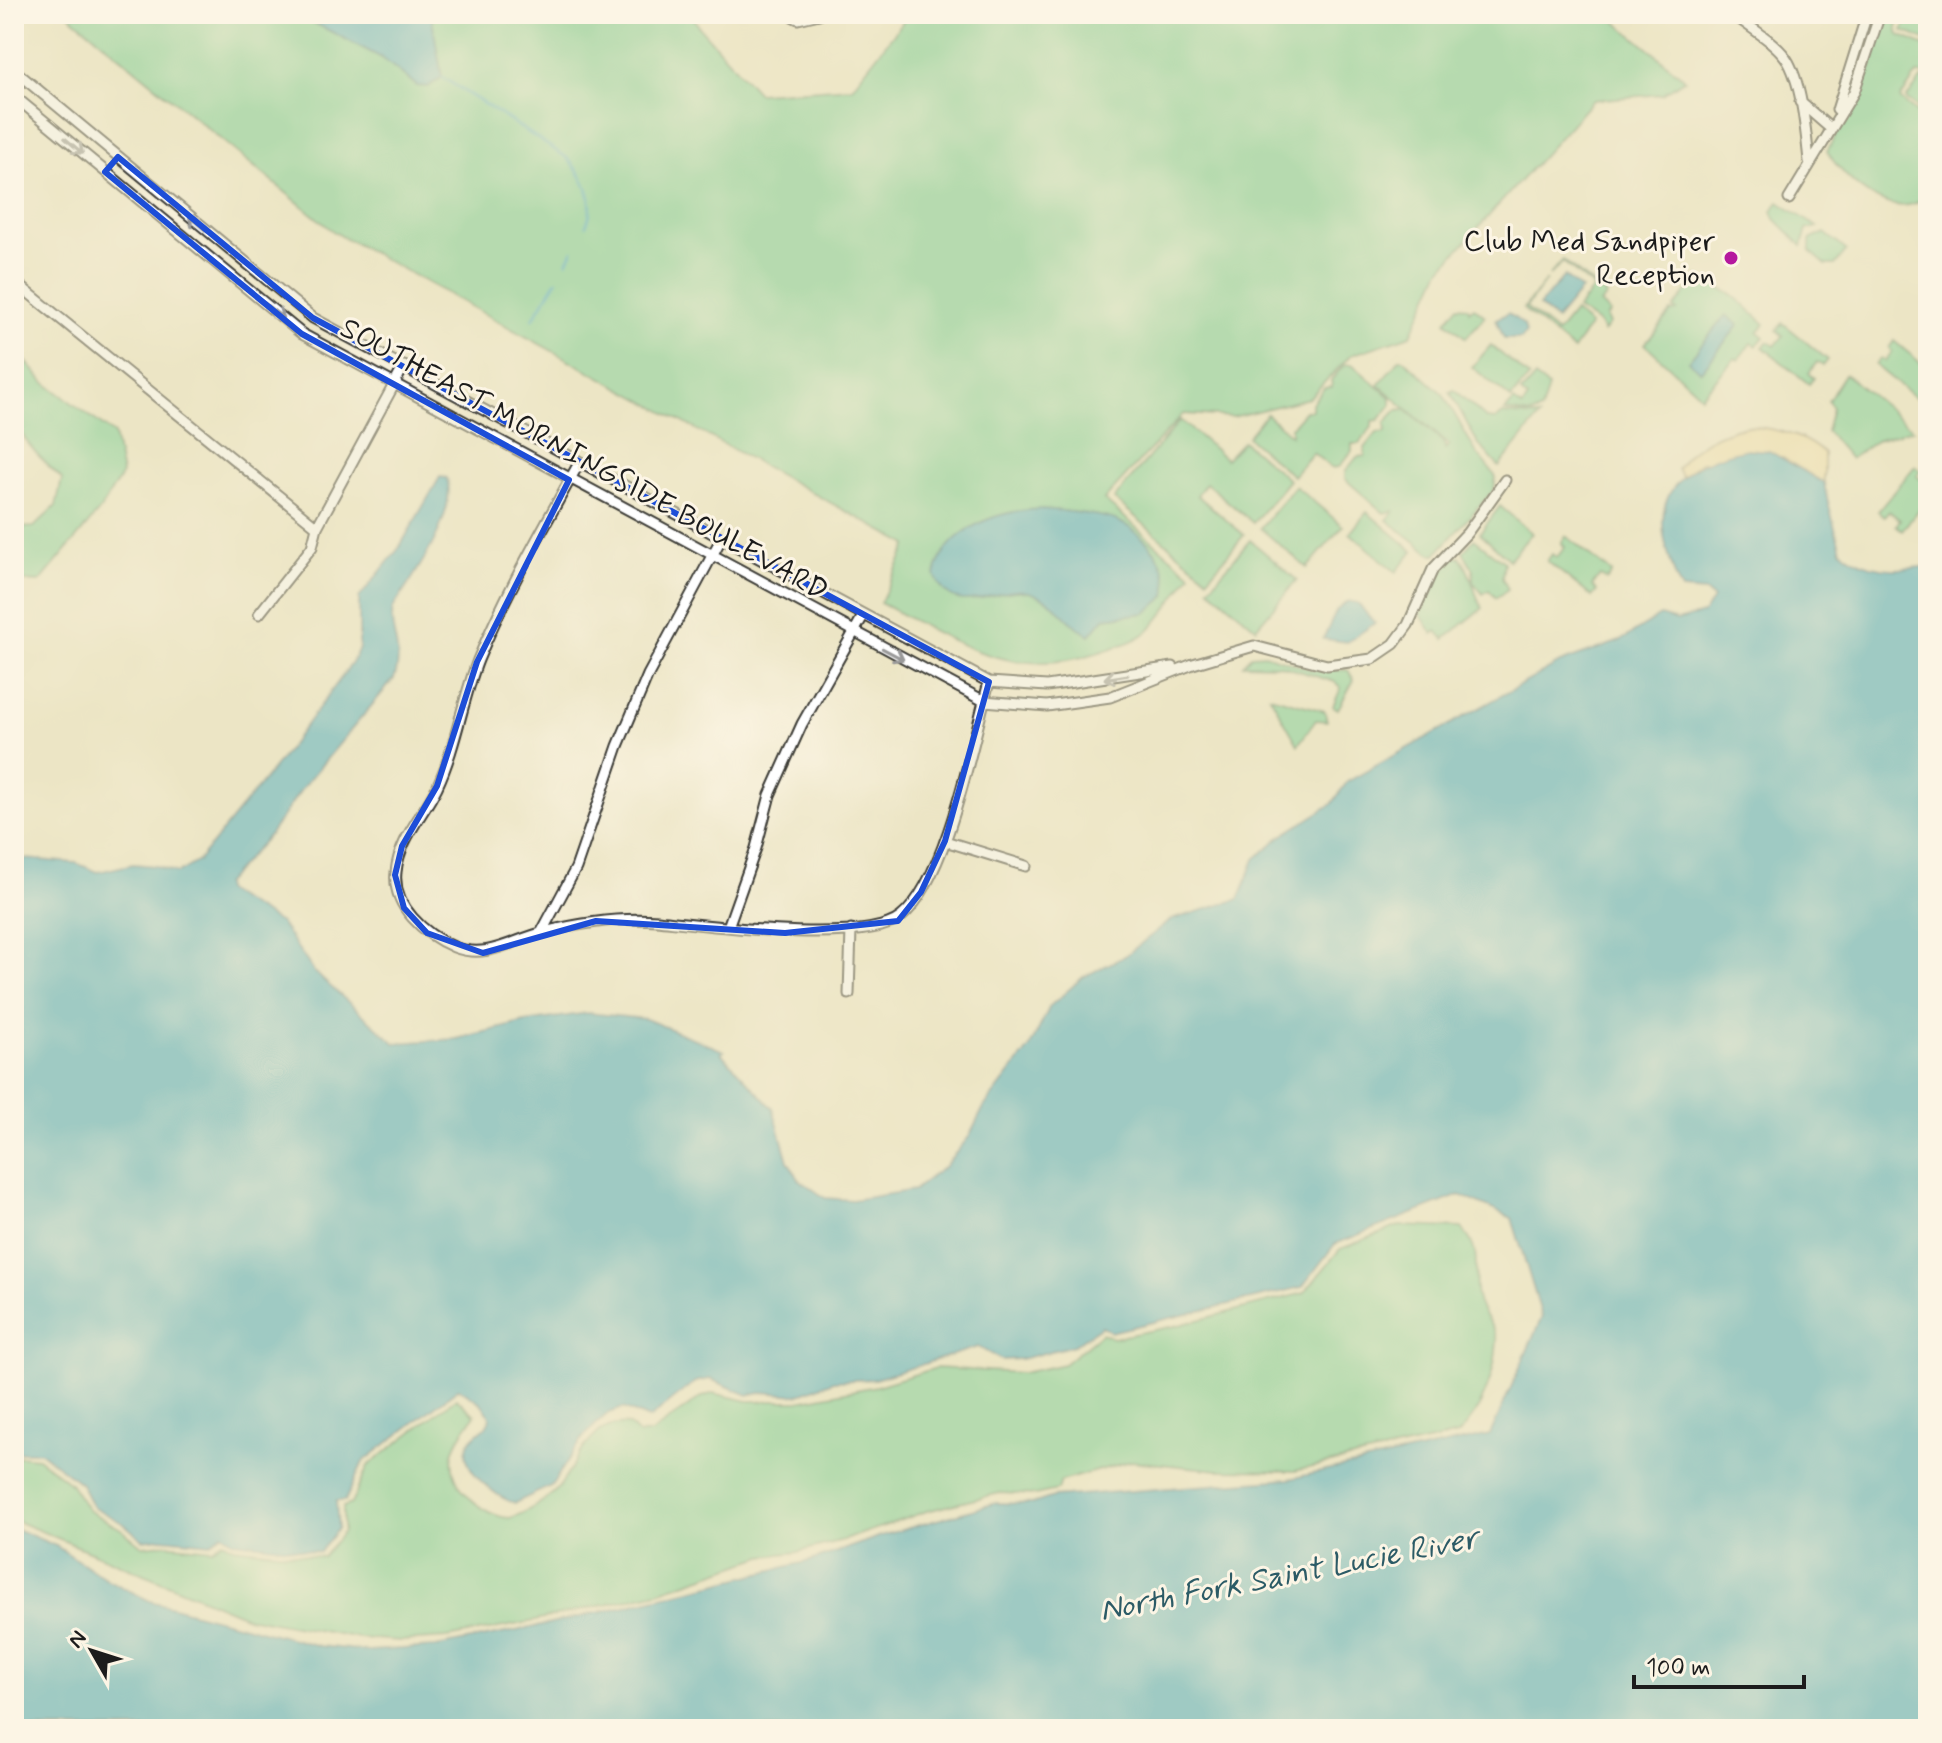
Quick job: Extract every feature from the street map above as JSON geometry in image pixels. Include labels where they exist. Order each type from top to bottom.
[{"type":"street","points":[[788,14],[798,19],[819,14]]},
{"type":"street","points":[[1733,14],[1784,55],[1800,102],[1809,161]]},
{"type":"street","points":[[1830,128],[1867,14]]},
{"type":"street","points":[[1789,199],[1809,161],[1854,92],[1880,14]]},
{"type":"street","name":"SOUTHEAST MORNINGSIDE BOULEVARD","points":[[14,70],[313,318],[989,682],[1047,686],[1193,664]]},
{"type":"street","name":"SOUTHEAST MORNINGSIDE BOULEVARD","points":[[14,96],[302,334],[984,701],[1047,706],[1110,697],[1193,664],[1254,646],[1327,665],[1372,659],[1394,644],[1408,625],[1433,569],[1467,533],[1505,480]]},
{"type":"street","points":[[1800,102],[1830,128]]},
{"type":"street","points":[[105,172],[118,157]]},
{"type":"street","points":[[242,285],[254,270]]},
{"type":"street","points":[[14,281],[317,527]]},
{"type":"street","points":[[259,614],[312,547],[317,527],[404,366]]},
{"type":"street","points":[[579,463],[477,662],[437,786],[402,846],[395,875],[404,908],[427,933],[455,947],[483,953],[541,933],[596,921],[644,919],[785,933],[851,930],[898,921],[910,910],[945,841],[989,682]]},
{"type":"street","points":[[541,933],[576,868],[618,746],[648,675],[721,539]]},
{"type":"street","points":[[728,927],[756,848],[770,795],[802,724],[863,616]]},
{"type":"street","points":[[945,841],[1026,866]]},
{"type":"street","points":[[849,994],[851,930]]},
{"type":"highlighted area","points":[[118,157],[313,318],[989,682],[945,841],[921,892],[898,921],[785,933],[596,921],[483,953],[427,933],[404,908],[395,875],[402,846],[437,786],[477,662],[569,480],[302,334],[105,172]]},
{"type":"green space","points":[[68,14],[692,14],[699,27],[758,93],[852,87],[909,14],[1607,14],[1685,79],[1663,94],[1593,100],[1441,269],[1411,335],[1351,355],[1309,398],[1233,417],[1183,414],[1104,500],[1191,574],[1161,616],[1140,637],[1100,652],[1038,663],[985,654],[934,632],[880,603],[908,545],[334,232]]},
{"type":"green space","points":[[1886,14],[1902,14],[1897,28],[1899,35],[1928,47],[1928,75],[1917,74],[1900,99],[1928,122],[1928,194],[1915,203],[1901,206],[1887,203],[1858,186],[1845,175],[1827,151],[1871,69]]},
{"type":"green space","points":[[1909,14],[1928,14],[1928,41],[1903,31]]},
{"type":"green space","points":[[1922,78],[1928,82],[1928,115],[1906,99]]},
{"type":"green space","points":[[1779,202],[1817,227],[1807,230],[1802,246],[1775,219],[1772,211]]},
{"type":"green space","points":[[1825,233],[1847,251],[1835,265],[1826,265],[1810,251],[1810,240]]},
{"type":"green space","points":[[1563,260],[1607,296],[1600,304],[1610,313],[1606,317],[1609,324],[1603,332],[1599,324],[1577,309],[1594,288],[1563,262],[1549,276]]},
{"type":"green space","points":[[1699,276],[1734,296],[1765,324],[1758,332],[1764,337],[1756,346],[1751,343],[1701,396],[1645,344],[1671,312],[1677,311],[1674,308]]},
{"type":"green space","points":[[1546,280],[1526,308],[1557,333],[1574,312],[1590,325],[1573,350],[1523,309]]},
{"type":"green space","points":[[1458,306],[1468,307],[1469,311],[1474,307],[1485,316],[1466,338],[1446,321]]},
{"type":"green space","points":[[1783,323],[1828,360],[1823,366],[1817,362],[1809,373],[1814,378],[1809,384],[1763,347],[1768,341],[1775,346],[1783,336],[1777,330]]},
{"type":"green space","points":[[1894,341],[1928,369],[1928,379],[1918,390],[1924,395],[1919,401],[1875,365],[1881,358],[1885,361],[1892,352],[1889,348]]},
{"type":"green space","points":[[1491,345],[1529,377],[1511,399],[1472,367]]},
{"type":"green space","points":[[14,355],[22,357],[44,382],[114,434],[122,474],[100,510],[40,582],[14,581],[14,528],[34,527],[56,506],[62,479],[32,448],[18,425],[14,398]]},
{"type":"green space","points":[[1399,359],[1403,359],[1443,394],[1476,452],[1496,477],[1494,490],[1436,554],[1431,554],[1387,520],[1394,511],[1384,513],[1345,479],[1345,472],[1357,457],[1365,456],[1365,448],[1377,433],[1386,432],[1385,423],[1397,410],[1405,409],[1444,442],[1445,449],[1449,445],[1379,385]]},
{"type":"green space","points":[[1352,364],[1391,398],[1391,406],[1379,420],[1372,421],[1372,427],[1359,444],[1352,444],[1352,451],[1339,467],[1331,468],[1313,453],[1293,476],[1247,437],[1266,414],[1291,435],[1291,427],[1305,411],[1312,410],[1312,403],[1324,388],[1332,387],[1331,380],[1344,365]]},
{"type":"green space","points":[[1845,374],[1913,429],[1879,439],[1850,459],[1826,431],[1832,408],[1828,400]]},
{"type":"green space","points":[[1535,377],[1548,387],[1541,411],[1531,415],[1505,411],[1514,401],[1522,407],[1528,399],[1521,393]]},
{"type":"green space","points":[[1454,390],[1487,419],[1495,420],[1503,414],[1539,417],[1499,467],[1477,442],[1450,392]]},
{"type":"green space","points":[[1180,420],[1226,459],[1243,441],[1289,480],[1253,523],[1206,483],[1197,495],[1244,535],[1208,578],[1114,499]]},
{"type":"green space","points":[[1915,466],[1921,471],[1917,476],[1928,485],[1928,499],[1902,530],[1896,525],[1900,520],[1889,511],[1884,516],[1878,511]]},
{"type":"green space","points":[[1295,486],[1343,526],[1307,568],[1260,528]]},
{"type":"green space","points":[[1500,506],[1532,533],[1509,560],[1480,533]]},
{"type":"green space","points":[[1367,512],[1413,551],[1396,572],[1350,533]]},
{"type":"green space","points":[[1566,536],[1612,573],[1607,580],[1600,576],[1592,586],[1597,591],[1592,597],[1547,561],[1552,554],[1557,557],[1565,547],[1561,543]]},
{"type":"green space","points":[[1474,539],[1504,562],[1502,578],[1508,589],[1496,598],[1489,590],[1483,594],[1473,582],[1473,568],[1463,552]]},
{"type":"green space","points":[[1250,540],[1297,580],[1256,628],[1209,588]]},
{"type":"green space","points":[[1455,557],[1460,557],[1464,563],[1483,608],[1444,639],[1437,631],[1433,634],[1420,614],[1442,571]]},
{"type":"green space","points":[[1265,654],[1313,670],[1348,670],[1354,680],[1338,709],[1333,706],[1341,688],[1335,682],[1279,665],[1243,664],[1251,655]]},
{"type":"green space","points":[[1270,696],[1325,711],[1327,721],[1316,720],[1298,745]]},
{"type":"green space","points":[[1399,1226],[1462,1228],[1469,1238],[1476,1256],[1478,1301],[1497,1341],[1486,1392],[1474,1415],[1458,1435],[1295,1471],[1218,1470],[1131,1461],[1061,1481],[1058,1490],[1035,1495],[1000,1493],[927,1511],[847,1539],[798,1552],[763,1556],[658,1592],[448,1638],[401,1641],[359,1638],[247,1617],[14,1520],[14,1460],[20,1456],[38,1458],[70,1483],[88,1510],[121,1529],[142,1546],[164,1544],[213,1549],[223,1541],[234,1547],[323,1557],[343,1532],[343,1507],[351,1504],[368,1466],[456,1398],[475,1415],[454,1449],[455,1477],[478,1505],[488,1512],[510,1518],[536,1506],[554,1492],[594,1436],[615,1425],[629,1425],[638,1434],[651,1433],[700,1398],[713,1393],[748,1401],[798,1401],[876,1386],[936,1368],[1022,1373],[1064,1364],[1102,1333],[1113,1338],[1175,1326],[1304,1293],[1340,1249]]},
{"type":"sand","points":[[1746,426],[1788,433],[1816,447],[1824,454],[1824,483],[1783,458],[1701,462],[1682,477],[1677,469],[1698,446]]},
{"type":"water","points":[[297,14],[431,14],[442,77],[428,87],[417,86],[382,58]]},
{"type":"water","points":[[1564,276],[1581,290],[1556,320],[1539,306]]},
{"type":"water","points":[[1508,313],[1524,325],[1526,333],[1521,339],[1504,339],[1496,319]]},
{"type":"water","points":[[1726,315],[1739,325],[1701,371],[1688,361]]},
{"type":"water","name":"North Fork Saint Lucie River","points":[[1747,449],[1769,451],[1824,483],[1841,550],[1851,557],[1882,568],[1928,566],[1928,1729],[14,1729],[14,1528],[56,1546],[108,1580],[150,1601],[319,1646],[368,1651],[436,1647],[550,1624],[814,1560],[884,1535],[996,1503],[1032,1504],[1053,1497],[1289,1479],[1490,1435],[1542,1317],[1512,1218],[1460,1195],[1335,1244],[1302,1287],[1111,1332],[1102,1326],[1074,1345],[1021,1359],[1001,1360],[978,1347],[875,1379],[834,1381],[797,1395],[760,1392],[748,1395],[710,1379],[695,1382],[649,1419],[623,1408],[607,1414],[585,1435],[551,1486],[515,1503],[490,1489],[469,1463],[466,1454],[468,1445],[487,1425],[490,1416],[481,1403],[459,1388],[363,1462],[345,1501],[336,1501],[338,1528],[320,1552],[234,1541],[222,1533],[211,1543],[162,1538],[143,1540],[124,1524],[92,1506],[81,1484],[40,1452],[14,1452],[14,858],[76,863],[98,872],[133,864],[156,866],[178,873],[198,861],[277,764],[352,663],[359,648],[359,598],[399,548],[440,477],[447,478],[449,493],[440,528],[393,608],[398,659],[394,679],[303,787],[270,834],[224,884],[225,891],[280,923],[315,973],[395,1043],[456,1039],[525,1022],[588,1013],[646,1019],[724,1051],[721,1053],[773,1108],[788,1161],[799,1179],[825,1198],[852,1200],[914,1190],[945,1166],[969,1137],[984,1107],[1030,1047],[1050,1006],[1083,977],[1125,956],[1171,920],[1239,899],[1255,859],[1280,837],[1332,804],[1347,782],[1560,663],[1620,641],[1660,616],[1677,621],[1703,614],[1713,599],[1705,592],[1682,590],[1679,585],[1667,549],[1664,509],[1670,493],[1693,469]]},
{"type":"water","points":[[1043,509],[1103,516],[1118,521],[1138,534],[1161,561],[1167,584],[1166,596],[1146,613],[1104,618],[1090,635],[1053,604],[1035,594],[1011,591],[963,600],[952,597],[943,589],[935,575],[941,558],[962,533],[993,518]]},
{"type":"water","points":[[1348,601],[1357,603],[1375,623],[1347,642],[1323,639],[1337,610]]},
{"type":"waterway","points":[[442,77],[566,157],[578,172],[590,197],[586,225]]},
{"type":"waterway","points":[[567,262],[573,250]]},
{"type":"waterway","points":[[533,319],[557,280]]},
{"type":"place","name":"Club Med Sandpiper Reception","points":[[1731,258]]}]
